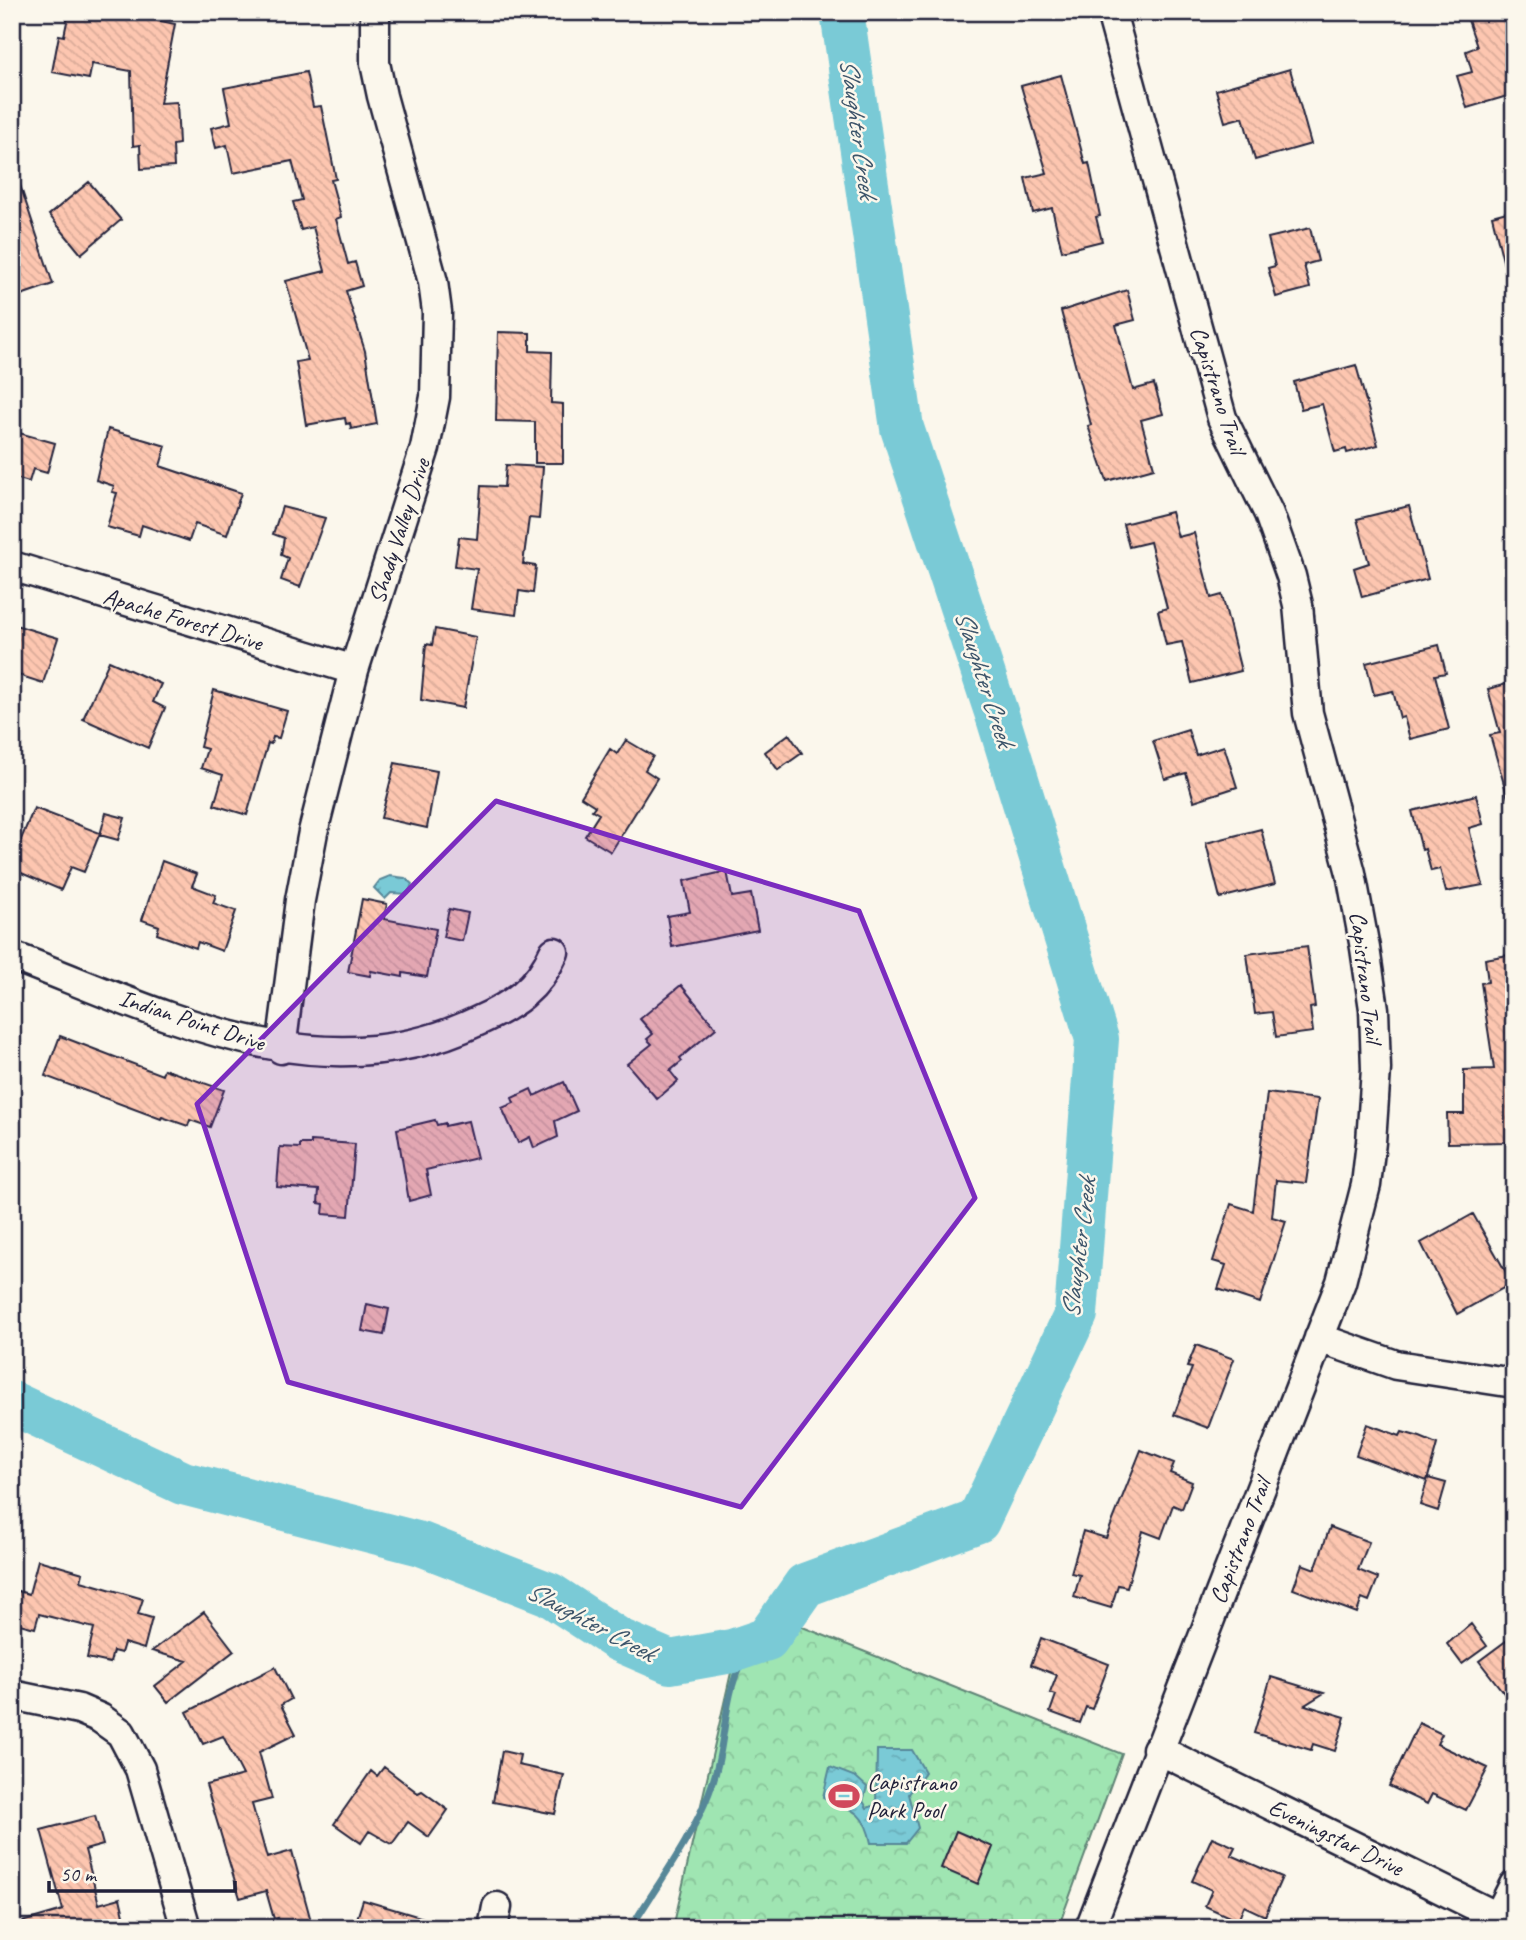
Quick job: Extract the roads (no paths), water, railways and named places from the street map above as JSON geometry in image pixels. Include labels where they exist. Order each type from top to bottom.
[{"type":"street","name":"Shady Valley Drive","points":[[281,1049],[300,900],[313,832],[354,670],[425,448],[435,397],[437,345],[433,282],[375,63],[375,12]]},
{"type":"street","name":"Capistrano Trail","points":[[1090,1928],[1157,1749],[1341,1282],[1366,1185],[1376,1069],[1374,1010],[1365,948],[1351,873],[1308,713],[1298,605],[1291,576],[1269,514],[1222,418],[1111,12]]},
{"type":"street","name":"Apache Forest Drive","points":[[12,566],[354,670]]},
{"type":"street","name":"Indian Point Drive","points":[[12,956],[234,1038],[281,1049],[332,1053],[375,1050],[460,1030],[504,1009],[532,989],[545,973],[554,952]]},
{"type":"street","points":[[1319,1338],[1396,1365],[1514,1383]]},
{"type":"street","points":[[12,1695],[79,1709],[100,1718],[121,1732],[139,1769],[186,1928]]},
{"type":"street","name":"Eveningstar Drive","points":[[1157,1749],[1506,1921]]},
{"type":"street","points":[[1506,1921],[1514,1885]]},
{"type":"water","points":[[390,876],[405,878],[412,884],[408,894],[391,893],[385,899],[374,888],[380,880]]},
{"type":"water","name":"Capistrano Park Pool","points":[[877,1750],[912,1750],[925,1772],[909,1794],[918,1828],[906,1843],[871,1843],[865,1824],[855,1812],[823,1797],[830,1767],[856,1777],[867,1787],[863,1801],[867,1808],[876,1805]]},
{"type":"waterway","name":"Slaughter Creek","points":[[12,1403],[183,1483],[421,1544],[549,1594],[619,1640],[670,1662],[732,1651],[767,1639],[805,1585],[978,1521],[1076,1314],[1097,1039],[998,718],[902,428],[842,12]]},
{"type":"waterway","points":[[636,1928],[637,1918],[685,1841],[709,1793],[716,1773],[734,1681],[751,1645]]},
{"type":"place","name":"Capistrano Park Pool","points":[[844,1796]]}]
